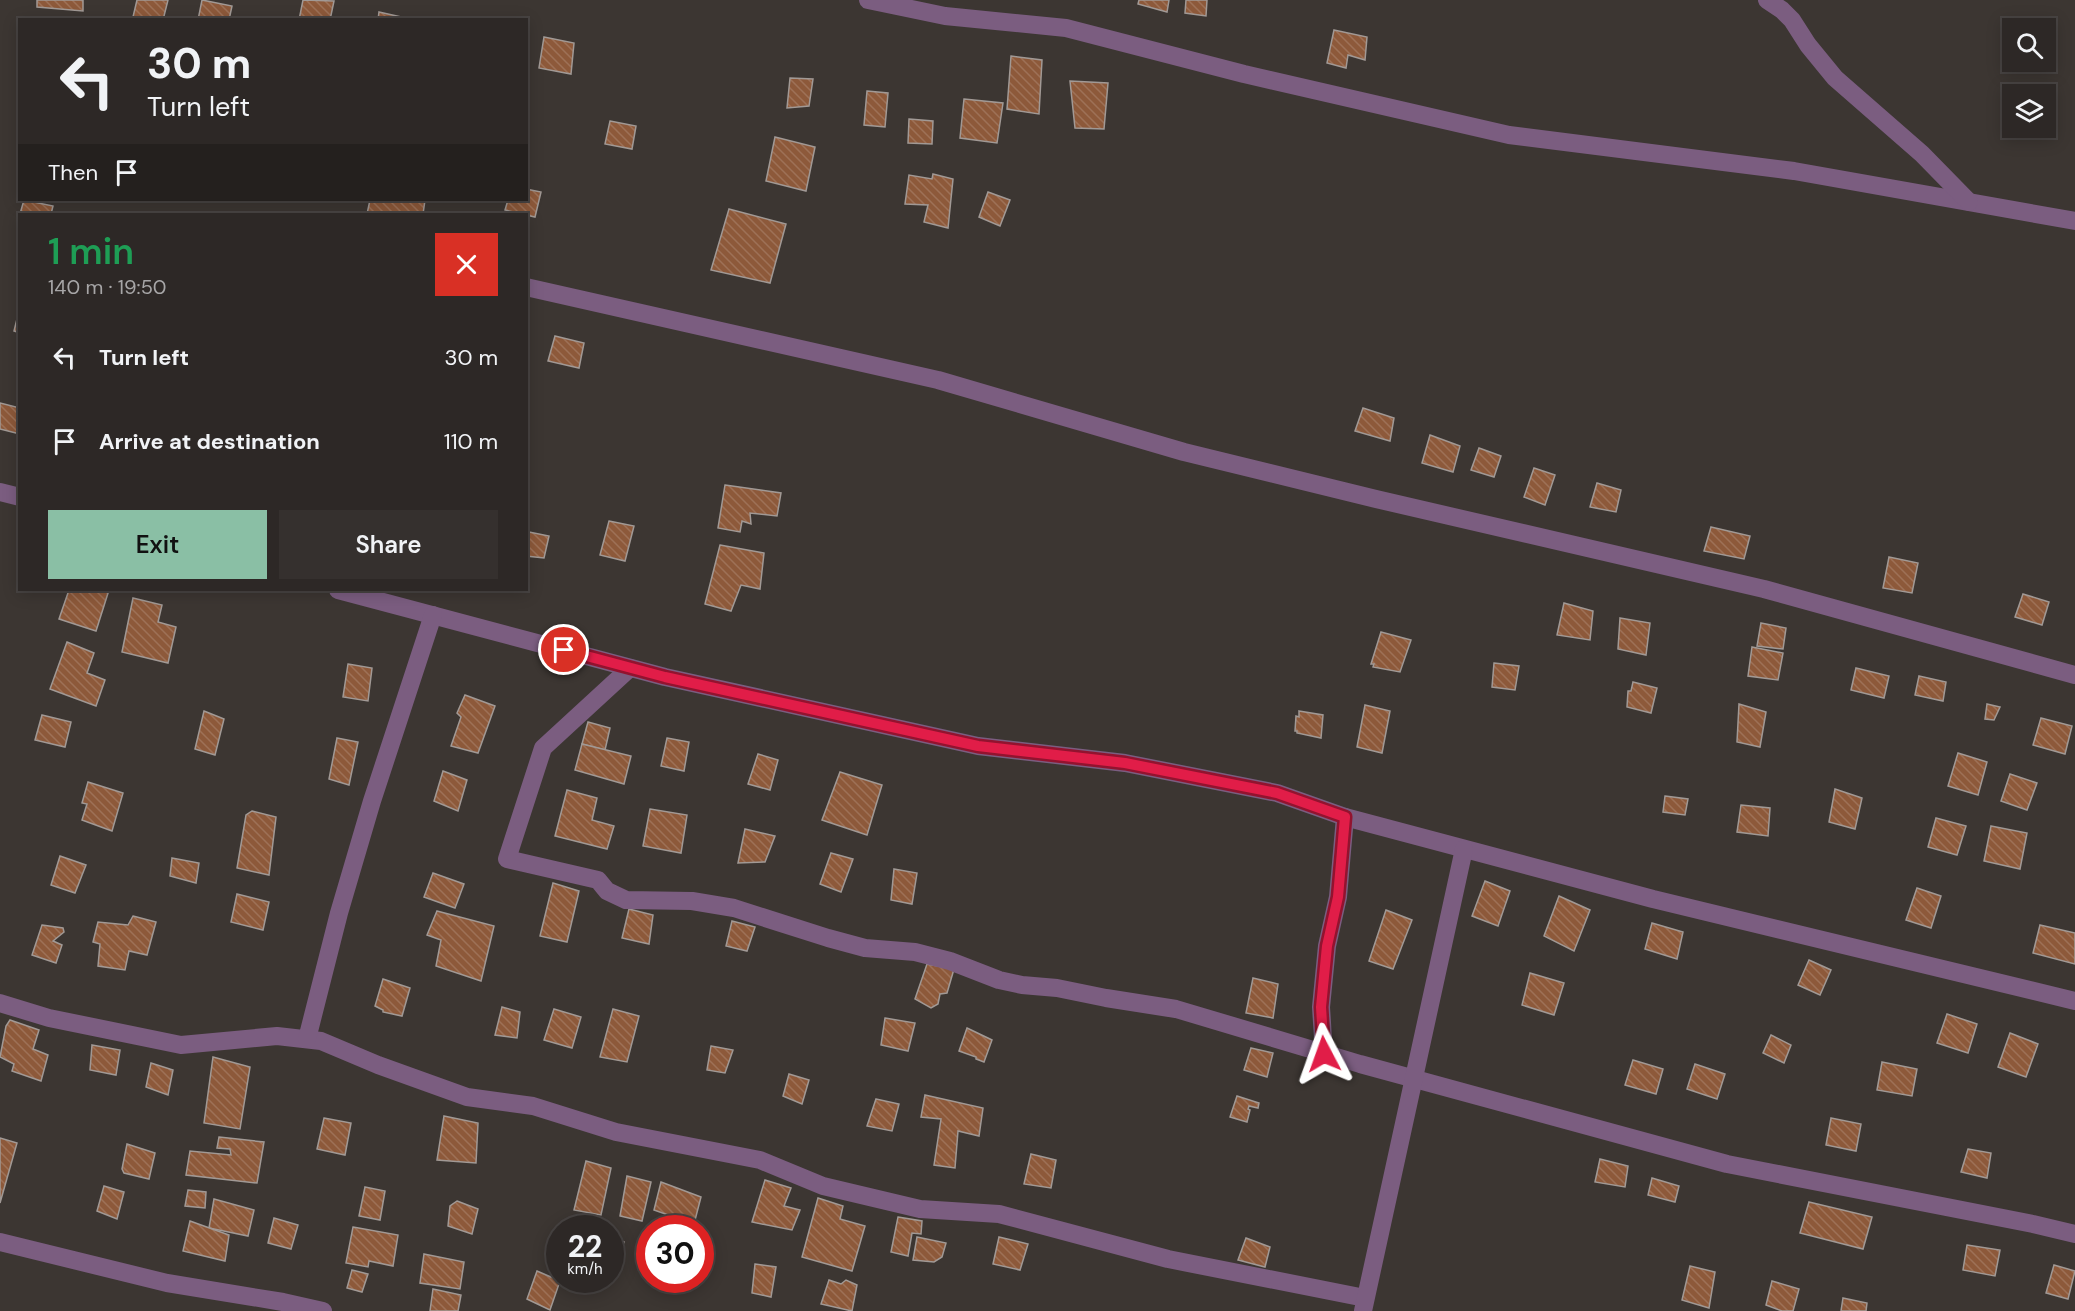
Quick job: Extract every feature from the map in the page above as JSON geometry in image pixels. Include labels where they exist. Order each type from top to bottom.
[{"type":"street","points":[[868,0],[945,16],[1066,28],[1244,74],[1509,135],[1794,171],[2075,221]]},
{"type":"street","points":[[1767,0],[1792,20],[1808,45],[1835,78],[1922,154],[1969,202]]},
{"type":"street","points":[[528,286],[938,380],[1185,452],[1764,589],[2075,675]]},
{"type":"street","points":[[0,492],[18,496]]},
{"type":"street","points":[[342,591],[630,668],[978,746],[1125,763],[1277,793],[1345,817],[1664,902],[2075,1001]]},
{"type":"street","points":[[307,1039],[339,913],[372,801],[433,615]]},
{"type":"street","points":[[630,668],[543,748],[507,859],[598,880],[607,891],[626,900],[692,901],[734,908],[856,945],[915,952],[950,961],[999,980],[1022,985],[1057,987],[1106,998],[1176,1009],[1324,1054],[1727,1164],[2075,1234]]},
{"type":"street","points":[[1324,1054],[1321,1007],[1327,946],[1338,897],[1345,817]]},
{"type":"street","points":[[0,1003],[49,1018],[181,1045],[277,1036],[321,1041],[378,1065],[467,1097],[533,1106],[616,1132],[760,1160],[823,1186],[920,1209],[999,1214],[1168,1259],[1364,1305],[1464,849]]},
{"type":"street","points":[[0,1242],[167,1283],[283,1302],[322,1311]]},
{"type":"building","points":[[37,0],[83,0],[83,11],[37,7]]},
{"type":"building","points":[[137,0],[168,0],[164,18],[133,17]]},
{"type":"building","points":[[202,0],[232,6],[229,18],[198,18]]},
{"type":"building","points":[[303,0],[334,1],[330,18],[299,18]]},
{"type":"building","points":[[1139,0],[1169,0],[1167,12],[1138,4]]},
{"type":"building","points":[[1186,0],[1207,0],[1206,16],[1185,13]]},
{"type":"building","points":[[379,12],[406,18],[378,18]]},
{"type":"building","points":[[1334,30],[1367,37],[1365,60],[1348,55],[1346,68],[1327,63]]},
{"type":"building","points":[[544,37],[574,43],[571,74],[539,68]]},
{"type":"building","points":[[1011,56],[1042,60],[1039,114],[1007,109]]},
{"type":"building","points":[[790,78],[813,79],[809,106],[787,108]]},
{"type":"building","points":[[1070,81],[1108,83],[1104,129],[1075,128]]},
{"type":"building","points":[[867,91],[888,93],[885,127],[864,125]]},
{"type":"building","points":[[964,99],[1003,103],[997,143],[960,138]]},
{"type":"building","points":[[909,119],[933,121],[932,144],[908,143]]},
{"type":"building","points":[[610,121],[636,126],[632,149],[605,144]]},
{"type":"building","points":[[775,137],[815,147],[806,191],[766,181]]},
{"type":"building","points":[[933,174],[953,179],[948,228],[924,222],[928,205],[905,204],[909,175],[932,179]]},
{"type":"building","points":[[528,189],[541,192],[535,217],[528,215],[528,213],[505,210],[508,201],[528,201]]},
{"type":"building","points":[[988,192],[1010,200],[1000,226],[979,217]]},
{"type":"building","points":[[24,201],[53,206],[51,213],[20,213]]},
{"type":"building","points":[[370,201],[425,201],[423,213],[367,213]]},
{"type":"building","points":[[729,209],[786,224],[770,283],[711,270]]},
{"type":"building","points":[[18,315],[18,332],[14,331]]},
{"type":"building","points":[[555,336],[584,343],[579,368],[548,361]]},
{"type":"building","points":[[0,403],[18,408],[18,434],[0,429]]},
{"type":"building","points":[[1363,408],[1394,418],[1390,441],[1355,431]]},
{"type":"building","points":[[1430,435],[1460,446],[1453,472],[1422,463]]},
{"type":"building","points":[[1479,448],[1501,456],[1494,477],[1471,470]]},
{"type":"building","points":[[1534,468],[1555,475],[1545,505],[1524,497]]},
{"type":"building","points":[[1597,483],[1621,490],[1616,512],[1590,507]]},
{"type":"building","points":[[725,485],[781,493],[777,516],[750,513],[751,524],[742,521],[740,532],[718,528]]},
{"type":"building","points":[[609,521],[634,526],[625,561],[600,555]]},
{"type":"building","points":[[1711,527],[1750,536],[1744,559],[1704,551]]},
{"type":"building","points":[[529,532],[549,536],[544,558],[528,556]]},
{"type":"building","points":[[720,545],[764,553],[760,589],[741,585],[731,611],[705,604]]},
{"type":"building","points":[[1889,557],[1918,563],[1912,593],[1883,588]]},
{"type":"building","points":[[69,591],[109,591],[96,631],[59,619]]},
{"type":"building","points":[[2023,594],[2049,602],[2042,625],[2015,617]]},
{"type":"building","points":[[133,598],[162,605],[158,622],[176,627],[168,663],[122,652]]},
{"type":"building","points":[[1564,603],[1593,611],[1590,640],[1557,635]]},
{"type":"building","points":[[1620,618],[1650,623],[1646,655],[1618,649]]},
{"type":"building","points":[[1761,623],[1786,628],[1783,649],[1757,646]]},
{"type":"building","points":[[1381,632],[1411,640],[1400,672],[1373,667],[1374,664],[1371,664]]},
{"type":"building","points":[[67,642],[94,653],[87,673],[105,680],[96,706],[50,689]]},
{"type":"building","points":[[1752,647],[1783,653],[1778,680],[1748,676]]},
{"type":"building","points":[[1494,663],[1519,666],[1515,690],[1492,687]]},
{"type":"building","points":[[348,664],[372,668],[368,701],[343,697]]},
{"type":"building","points":[[1856,668],[1889,676],[1884,698],[1851,690]]},
{"type":"building","points":[[1919,676],[1946,682],[1943,701],[1915,695]]},
{"type":"building","points":[[1633,682],[1657,688],[1651,713],[1627,707],[1628,691],[1631,691]]},
{"type":"building","points":[[465,695],[495,706],[478,753],[451,746],[461,717],[457,713]]},
{"type":"building","points":[[1739,704],[1766,712],[1760,747],[1737,742]]},
{"type":"building","points":[[1987,704],[2000,707],[1994,720],[1985,719]]},
{"type":"building","points":[[1365,705],[1390,711],[1382,753],[1357,747]]},
{"type":"building","points":[[204,711],[224,719],[215,755],[195,749]]},
{"type":"building","points":[[1299,711],[1323,715],[1321,738],[1295,731],[1296,716],[1299,717]]},
{"type":"building","points":[[42,715],[71,722],[65,747],[35,740]]},
{"type":"building","points":[[2041,718],[2072,726],[2065,754],[2033,745]]},
{"type":"building","points":[[588,722],[610,728],[605,750],[582,744]]},
{"type":"building","points":[[337,738],[358,742],[349,785],[329,779]]},
{"type":"building","points":[[667,738],[689,742],[684,771],[661,766]]},
{"type":"building","points":[[582,744],[631,756],[624,784],[575,770]]},
{"type":"building","points":[[1958,753],[1987,762],[1978,795],[1948,786]]},
{"type":"building","points":[[758,754],[778,760],[770,790],[748,784]]},
{"type":"building","points":[[443,771],[467,780],[458,811],[434,801]]},
{"type":"building","points":[[840,772],[882,785],[867,835],[822,820]]},
{"type":"building","points":[[2010,774],[2037,783],[2027,810],[2001,801]]},
{"type":"building","points":[[88,782],[123,793],[112,831],[82,820],[87,804],[82,803]]},
{"type":"building","points":[[1835,789],[1862,798],[1855,829],[1829,822]]},
{"type":"building","points":[[567,790],[597,798],[592,820],[614,826],[607,849],[555,836]]},
{"type":"building","points":[[1665,796],[1688,799],[1685,815],[1663,812]]},
{"type":"building","points":[[1741,805],[1770,808],[1768,836],[1737,832]]},
{"type":"building","points":[[650,809],[687,815],[681,853],[643,846]]},
{"type":"building","points":[[252,811],[276,817],[269,875],[237,868],[246,815]]},
{"type":"building","points":[[1936,818],[1966,826],[1957,855],[1928,847]]},
{"type":"building","points":[[1991,826],[2027,833],[2020,869],[1984,861]]},
{"type":"building","points":[[745,829],[775,836],[765,862],[738,863]]},
{"type":"building","points":[[831,853],[853,859],[841,892],[820,884]]},
{"type":"building","points":[[60,856],[86,865],[75,893],[51,885]]},
{"type":"building","points":[[172,858],[199,863],[196,883],[170,876]]},
{"type":"building","points":[[894,869],[917,873],[912,904],[891,900]]},
{"type":"building","points":[[433,873],[464,884],[455,908],[424,897]]},
{"type":"building","points":[[1485,881],[1510,891],[1498,926],[1472,916]]},
{"type":"building","points":[[553,883],[579,891],[567,942],[540,936]]},
{"type":"building","points":[[1917,888],[1941,896],[1931,928],[1906,920]]},
{"type":"building","points":[[237,894],[269,902],[263,930],[231,922]]},
{"type":"building","points":[[1559,896],[1590,910],[1574,951],[1544,936]]},
{"type":"building","points":[[629,909],[653,915],[649,944],[622,938]]},
{"type":"building","points":[[1386,910],[1412,920],[1393,969],[1369,961]]},
{"type":"building","points":[[437,911],[494,926],[481,981],[436,966],[441,940],[427,935]]},
{"type":"building","points":[[133,916],[156,922],[147,955],[129,951],[125,970],[98,966],[100,944],[93,942],[98,922],[128,925]]},
{"type":"building","points":[[732,921],[755,927],[747,951],[726,946]]},
{"type":"building","points":[[1652,923],[1683,932],[1677,959],[1645,949]]},
{"type":"building","points":[[42,925],[63,928],[64,932],[53,941],[62,945],[56,963],[32,955]]},
{"type":"building","points":[[2040,925],[2075,933],[2075,964],[2033,953]]},
{"type":"building","points":[[1809,960],[1831,970],[1820,995],[1798,985]]},
{"type":"building","points":[[927,964],[954,969],[947,993],[940,994],[938,1004],[931,1008],[915,999]]},
{"type":"building","points":[[1530,973],[1564,983],[1554,1015],[1522,1005]]},
{"type":"building","points":[[1253,978],[1278,984],[1273,1018],[1246,1013]]},
{"type":"building","points":[[383,979],[410,988],[402,1016],[383,1012],[375,1006]]},
{"type":"building","points":[[502,1007],[520,1012],[517,1038],[495,1035]]},
{"type":"building","points":[[554,1009],[581,1017],[572,1048],[544,1040]]},
{"type":"building","points":[[613,1009],[639,1016],[627,1062],[600,1057]]},
{"type":"building","points":[[1947,1014],[1977,1024],[1968,1053],[1937,1043]]},
{"type":"building","points":[[885,1018],[915,1023],[908,1051],[881,1045]]},
{"type":"building","points":[[10,1020],[39,1030],[33,1049],[48,1055],[41,1081],[12,1071],[14,1064],[0,1057],[6,1026]]},
{"type":"building","points":[[967,1028],[992,1040],[984,1062],[959,1051]]},
{"type":"building","points":[[2010,1033],[2038,1044],[2026,1077],[1998,1067]]},
{"type":"building","points":[[1771,1035],[1791,1045],[1784,1063],[1763,1053]]},
{"type":"building","points":[[92,1045],[120,1050],[116,1075],[90,1070]]},
{"type":"building","points":[[711,1046],[733,1050],[725,1073],[707,1070]]},
{"type":"building","points":[[1251,1048],[1273,1053],[1267,1077],[1244,1070]]},
{"type":"building","points":[[213,1057],[250,1067],[240,1129],[204,1123]]},
{"type":"building","points":[[1633,1060],[1663,1069],[1656,1094],[1625,1085]]},
{"type":"building","points":[[1882,1062],[1917,1069],[1912,1096],[1877,1090]]},
{"type":"building","points":[[151,1063],[173,1070],[168,1095],[146,1087]]},
{"type":"building","points":[[1695,1064],[1725,1074],[1717,1099],[1687,1089]]},
{"type":"building","points":[[789,1074],[809,1080],[802,1104],[783,1096]]},
{"type":"building","points":[[925,1095],[983,1108],[979,1136],[958,1131],[955,1168],[934,1165],[941,1119],[921,1117]]},
{"type":"building","points":[[1237,1096],[1259,1103],[1258,1108],[1249,1106],[1247,1122],[1230,1117]]},
{"type":"building","points":[[876,1099],[899,1104],[892,1131],[867,1126]]},
{"type":"building","points":[[444,1116],[478,1123],[476,1163],[437,1160]]},
{"type":"building","points":[[324,1118],[351,1123],[345,1155],[317,1149]]},
{"type":"building","points":[[1831,1118],[1861,1124],[1856,1151],[1826,1145]]},
{"type":"building","points":[[219,1137],[264,1142],[257,1183],[186,1175],[190,1151],[231,1155],[230,1149],[217,1148]]},
{"type":"building","points":[[0,1138],[17,1143],[0,1203]]},
{"type":"building","points":[[127,1144],[155,1153],[149,1179],[124,1173],[122,1169]]},
{"type":"building","points":[[1968,1149],[1991,1153],[1987,1178],[1961,1172]]},
{"type":"building","points":[[1031,1154],[1056,1160],[1051,1188],[1024,1184]]},
{"type":"building","points":[[1600,1159],[1628,1166],[1625,1187],[1595,1182]]},
{"type":"building","points":[[586,1161],[611,1168],[601,1215],[574,1210]]},
{"type":"building","points":[[627,1176],[651,1182],[643,1215],[636,1215],[636,1220],[620,1215]]},
{"type":"building","points":[[1652,1178],[1679,1186],[1675,1202],[1648,1195]]},
{"type":"building","points":[[765,1180],[791,1188],[784,1206],[800,1210],[792,1230],[752,1222]]},
{"type":"building","points":[[661,1182],[701,1197],[696,1215],[668,1215],[654,1210]]},
{"type":"building","points":[[104,1186],[124,1192],[117,1219],[97,1211]]},
{"type":"building","points":[[365,1187],[385,1191],[380,1220],[359,1216]]},
{"type":"building","points":[[188,1190],[206,1192],[205,1208],[185,1206]]},
{"type":"building","points":[[818,1198],[843,1206],[840,1219],[865,1226],[852,1271],[802,1257]]},
{"type":"building","points":[[214,1199],[254,1210],[248,1236],[209,1228]]},
{"type":"building","points":[[457,1201],[478,1209],[472,1234],[448,1226],[450,1206]]},
{"type":"building","points":[[1809,1202],[1872,1217],[1863,1249],[1800,1233]]},
{"type":"building","points":[[898,1217],[922,1221],[921,1234],[912,1233],[908,1256],[891,1252]]},
{"type":"building","points":[[274,1218],[298,1225],[291,1249],[268,1243]]},
{"type":"building","points":[[190,1221],[229,1235],[225,1261],[183,1251]]},
{"type":"building","points":[[353,1227],[398,1235],[393,1266],[369,1261],[368,1267],[346,1263]]},
{"type":"building","points":[[917,1237],[946,1243],[942,1257],[934,1262],[913,1260]]},
{"type":"building","points":[[999,1237],[1028,1244],[1020,1270],[993,1264]]},
{"type":"building","points":[[1246,1238],[1270,1247],[1265,1267],[1238,1260]]},
{"type":"building","points":[[1967,1245],[2000,1250],[1995,1276],[1963,1270]]},
{"type":"building","points":[[424,1254],[464,1262],[460,1289],[420,1283]]},
{"type":"building","points":[[755,1264],[776,1267],[771,1297],[752,1293]]},
{"type":"building","points":[[2054,1265],[2075,1271],[2068,1299],[2046,1293]]},
{"type":"building","points":[[1690,1266],[1715,1272],[1709,1308],[1682,1300]]},
{"type":"building","points":[[352,1270],[368,1274],[362,1292],[347,1288]]},
{"type":"building","points":[[537,1271],[546,1275],[546,1293],[556,1293],[550,1310],[527,1299]]},
{"type":"building","points":[[829,1280],[841,1284],[846,1280],[857,1285],[852,1311],[821,1304]]},
{"type":"building","points":[[1772,1281],[1799,1289],[1793,1311],[1782,1311],[1766,1305]]},
{"type":"building","points":[[433,1289],[461,1295],[458,1311],[430,1311]]},
{"type":"building","points":[[1843,1298],[1867,1303],[1866,1311],[1841,1311]]},
{"type":"route","points":[[564,650],[665,677],[978,746],[1125,763],[1277,793],[1345,817],[1338,897],[1327,946],[1321,1007],[1324,1054]]}]
